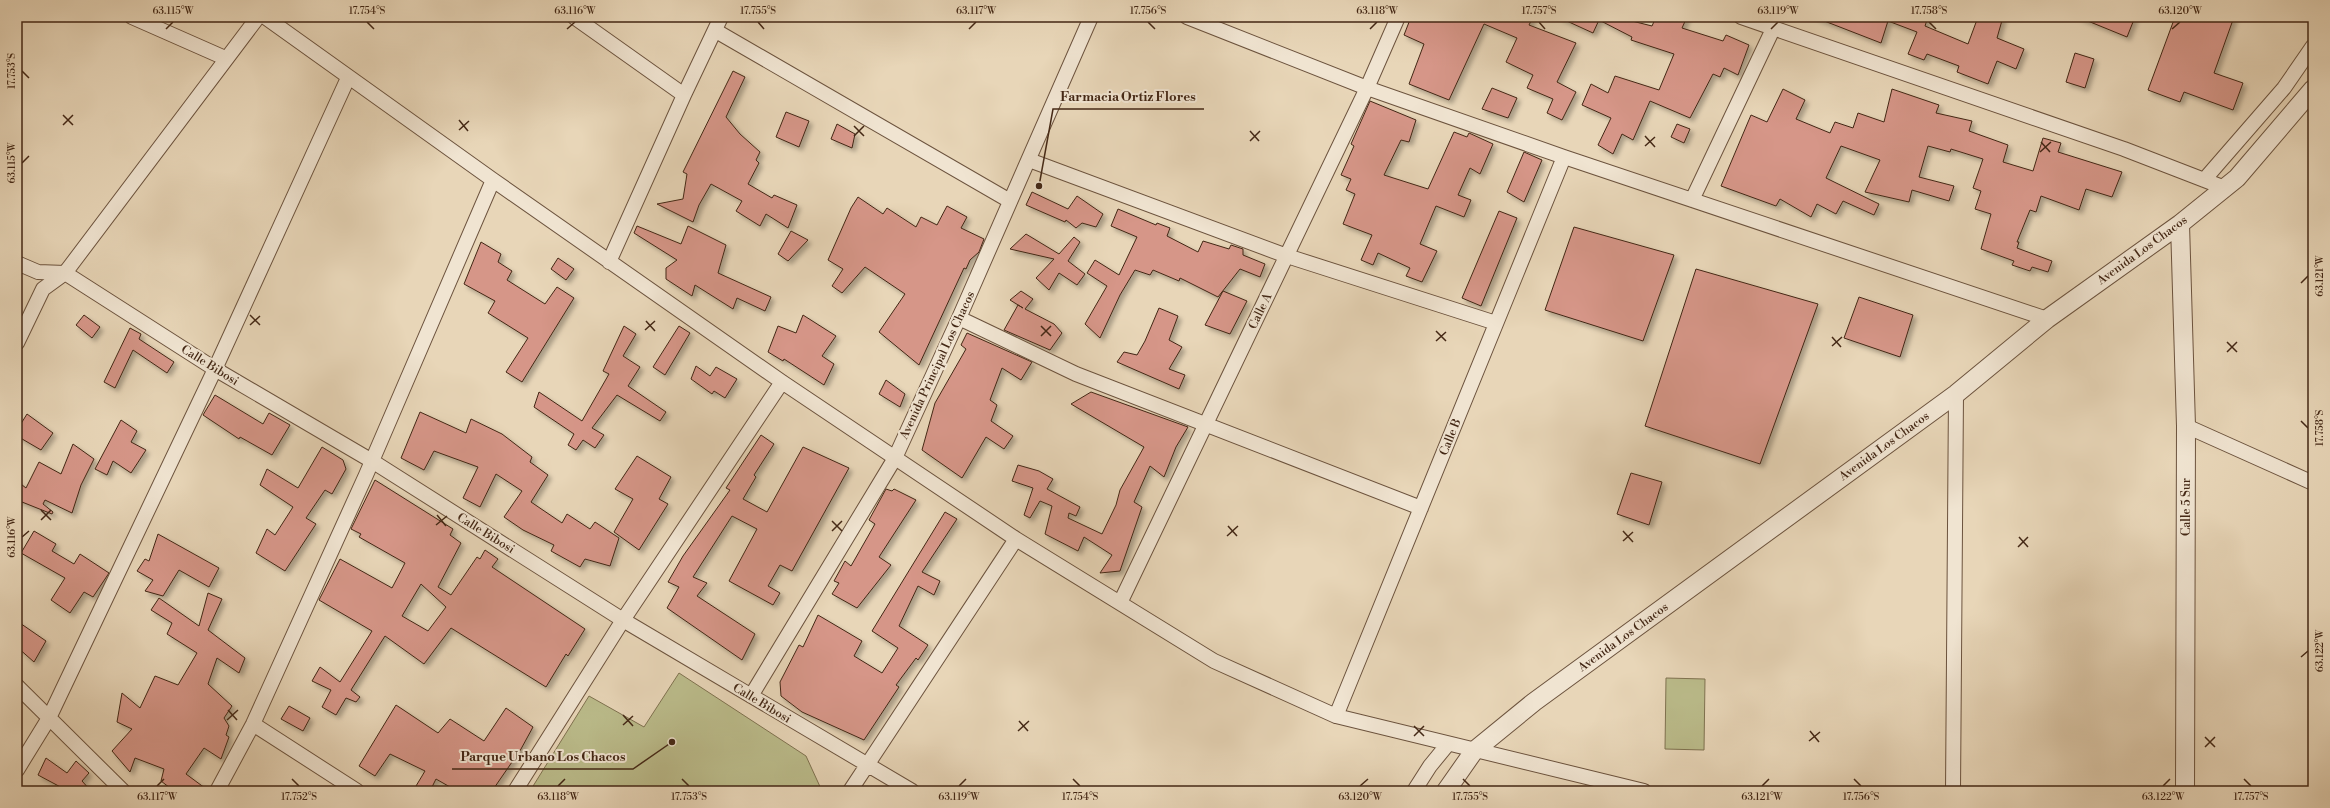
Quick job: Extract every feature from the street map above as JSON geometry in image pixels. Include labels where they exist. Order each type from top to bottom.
[{"type":"street","points":[[132,17],[225,58]]},
{"type":"street","points":[[17,343],[43,289],[65,273],[225,58],[258,17]]},
{"type":"street","points":[[265,17],[348,78],[782,382],[1016,539],[1214,661],[1336,716],[1624,789],[1644,791]]},
{"type":"street","points":[[574,17],[684,94]]},
{"type":"street","points":[[609,262],[684,94],[721,17]]},
{"type":"street","name":"Avenida Principal Los Chacos","points":[[751,696],[895,458],[959,318],[1091,17]]},
{"type":"street","points":[[1188,17],[1367,88],[1564,157],[2047,320]]},
{"type":"street","name":"Calle A","points":[[1120,603],[1367,88],[1398,17]]},
{"type":"street","points":[[1741,17],[2124,149],[2225,188]]},
{"type":"street","points":[[1692,200],[1773,29]]},
{"type":"street","points":[[716,30],[1010,201]]},
{"type":"street","points":[[2204,180],[2284,88],[2313,46]]},
{"type":"street","points":[[17,770],[49,718],[215,369],[348,78]]},
{"type":"street","name":"Avenida Los Chacos","points":[[1446,791],[1474,751],[1534,702],[1956,394],[2047,320],[2180,224],[2225,188],[2237,178],[2313,89]]},
{"type":"street","name":"Calle B","points":[[1336,716],[1564,157]]},
{"type":"street","points":[[1029,160],[1287,256],[1496,324]]},
{"type":"street","points":[[217,791],[252,724],[372,461],[493,180]]},
{"type":"street","name":"Calle 5 Sur","points":[[2180,224],[2186,426],[2185,791]]},
{"type":"street","points":[[17,263],[38,272],[65,273]]},
{"type":"street","name":"Calle Bibosi","points":[[65,273],[215,369],[372,461],[623,620],[912,791]]},
{"type":"street","points":[[959,318],[1076,374],[1420,508]]},
{"type":"street","points":[[515,791],[623,620],[782,382]]},
{"type":"street","points":[[1953,791],[1956,394]]},
{"type":"street","points":[[2186,426],[2313,483]]},
{"type":"street","points":[[850,791],[868,766],[1016,539]]},
{"type":"street","points":[[17,686],[123,791]]},
{"type":"street","points":[[252,724],[357,791]]},
{"type":"street","points":[[1414,791],[1430,766],[1448,744]]},
{"type":"green space","points":[[679,673],[806,756],[822,791],[530,791],[589,696],[644,727]]},
{"type":"green space","points":[[1666,678],[1705,679],[1704,750],[1665,749]]},
{"type":"building","points":[[1411,17],[1533,17],[1529,25],[1576,43],[1557,82],[1576,92],[1562,120],[1547,113],[1553,99],[1527,88],[1533,75],[1506,62],[1517,38],[1484,24],[1449,100],[1409,84],[1424,44],[1404,35]]},
{"type":"building","points":[[1558,17],[1616,17],[1652,26],[1656,17],[1687,17],[1682,28],[1723,41],[1726,35],[1749,45],[1738,75],[1724,68],[1720,77],[1713,74],[1690,118],[1650,101],[1633,140],[1622,134],[1613,154],[1598,145],[1611,118],[1582,105],[1591,84],[1608,93],[1615,76],[1659,90],[1674,54],[1631,40],[1632,37],[1599,20],[1593,33]]},
{"type":"building","points":[[1814,17],[1928,17],[1925,26],[1968,44],[1978,17],[2003,17],[1997,38],[2024,49],[2016,69],[1997,61],[1988,84],[1957,72],[1959,66],[1927,54],[1924,60],[1908,54],[1917,32],[1888,21],[1881,43]]},
{"type":"building","points":[[2078,17],[2135,17],[2127,37]]},
{"type":"building","points":[[2175,17],[2234,17],[2214,73],[2243,83],[2233,110],[2184,92],[2180,102],[2148,90]]},
{"type":"building","points":[[2075,53],[2094,59],[2085,88],[2066,82]]},
{"type":"building","points":[[733,71],[745,77],[726,117],[740,134],[760,152],[756,160],[759,163],[748,184],[772,198],[774,195],[797,205],[788,228],[766,214],[760,226],[736,211],[742,201],[711,184],[699,205],[693,222],[657,204],[683,199],[687,174],[683,172]]},
{"type":"building","points":[[1492,88],[1517,98],[1508,118],[1482,109]]},
{"type":"building","points":[[1783,89],[1805,100],[1796,119],[1830,133],[1835,122],[1853,128],[1858,113],[1884,122],[1892,89],[1939,105],[1936,113],[1972,121],[1969,131],[2008,145],[2003,162],[2033,171],[2043,138],[2061,143],[2058,152],[2122,172],[2112,197],[2086,189],[2079,210],[2041,196],[2036,212],[2030,210],[2017,242],[2019,242],[2017,248],[2052,261],[2048,272],[2032,267],[2030,271],[2012,265],[2014,261],[1981,249],[1991,214],[1975,209],[1981,191],[1973,188],[1983,159],[1951,149],[1950,152],[1928,146],[1919,177],[1954,186],[1949,201],[1912,190],[1909,202],[1865,192],[1880,160],[1841,146],[1826,178],[1879,204],[1874,215],[1843,201],[1836,214],[1817,204],[1811,217],[1780,199],[1776,206],[1721,186],[1751,115],[1767,122]]},
{"type":"building","points":[[1370,101],[1416,120],[1409,142],[1401,140],[1384,175],[1428,189],[1454,132],[1467,137],[1469,133],[1493,144],[1480,174],[1470,168],[1458,195],[1471,200],[1464,217],[1436,206],[1420,244],[1437,251],[1422,282],[1406,276],[1410,268],[1378,253],[1373,265],[1361,260],[1372,235],[1343,224],[1355,194],[1346,190],[1351,179],[1341,175],[1354,146],[1351,144]]},
{"type":"building","points":[[786,112],[809,121],[799,147],[776,137]]},
{"type":"building","points":[[837,124],[855,134],[852,148],[831,139]]},
{"type":"building","points":[[1677,124],[1690,129],[1684,143],[1671,137]]},
{"type":"building","points":[[1524,152],[1542,160],[1524,202],[1507,192]]},
{"type":"building","points":[[1032,192],[1068,209],[1077,196],[1103,214],[1096,227],[1082,223],[1076,228],[1066,220],[1065,222],[1026,205]]},
{"type":"building","points":[[858,197],[883,214],[887,208],[916,227],[921,217],[937,225],[947,206],[967,217],[961,228],[984,239],[979,252],[970,260],[966,269],[964,268],[919,365],[879,332],[905,294],[865,267],[842,293],[832,286],[843,269],[828,260],[851,208]]},
{"type":"building","points":[[1118,209],[1156,225],[1157,223],[1170,228],[1167,236],[1198,252],[1203,241],[1229,249],[1231,245],[1243,249],[1243,255],[1265,264],[1260,277],[1240,269],[1218,297],[1180,278],[1179,281],[1153,270],[1150,275],[1135,270],[1120,295],[1100,338],[1085,324],[1107,286],[1087,273],[1095,260],[1119,275],[1137,237],[1111,226]]},
{"type":"building","points":[[1499,211],[1517,218],[1481,306],[1462,298]]},
{"type":"building","points":[[637,226],[681,244],[688,226],[726,245],[718,273],[771,297],[765,311],[737,298],[733,309],[695,285],[692,296],[666,279],[666,268],[677,260],[634,233]]},
{"type":"building","points":[[1574,227],[1674,255],[1643,341],[1545,310]]},
{"type":"building","points":[[791,231],[808,240],[788,261],[778,254]]},
{"type":"building","points":[[1026,234],[1059,254],[1074,237],[1080,242],[1068,261],[1085,274],[1077,285],[1059,273],[1049,290],[1036,278],[1054,259],[1010,249]]},
{"type":"building","points":[[481,242],[501,254],[498,262],[512,271],[507,280],[545,304],[557,287],[574,298],[522,382],[506,372],[528,338],[488,313],[495,301],[464,284]]},
{"type":"building","points":[[558,258],[574,269],[566,280],[551,269]]},
{"type":"building","points":[[1696,269],[1818,304],[1760,464],[1645,426]]},
{"type":"building","points":[[1021,291],[1033,299],[1025,309],[1054,324],[1062,333],[1050,350],[1004,330],[1018,305],[1023,308],[1010,300]]},
{"type":"building","points":[[1223,291],[1247,301],[1230,334],[1205,325]]},
{"type":"building","points":[[1859,297],[1913,315],[1900,357],[1844,338]]},
{"type":"building","points":[[1159,308],[1178,316],[1169,340],[1182,347],[1169,369],[1185,375],[1179,389],[1117,362],[1124,352],[1137,355],[1145,341]]},
{"type":"building","points":[[84,315],[100,327],[92,338],[76,325]]},
{"type":"building","points":[[803,315],[836,336],[822,356],[834,364],[824,385],[784,359],[783,361],[768,352],[778,326],[796,333]]},
{"type":"building","points":[[624,326],[636,334],[623,356],[640,367],[628,386],[666,412],[660,421],[617,395],[592,428],[604,435],[595,448],[583,440],[576,450],[568,445],[574,434],[534,407],[539,392],[582,421],[609,374],[603,371]]},
{"type":"building","points":[[679,326],[690,333],[665,375],[653,367]]},
{"type":"building","points":[[130,328],[141,334],[139,339],[174,362],[167,373],[133,350],[115,388],[104,382]]},
{"type":"building","points":[[967,333],[1032,362],[1021,380],[1002,368],[990,400],[997,405],[991,421],[1013,436],[1004,449],[986,437],[962,478],[922,450],[935,403],[966,349],[961,345]]},
{"type":"building","points":[[696,366],[710,376],[716,367],[737,379],[725,398],[714,391],[712,394],[691,379]]},
{"type":"building","points":[[886,380],[905,394],[900,407],[879,394]]},
{"type":"building","points":[[1091,392],[1188,427],[1176,447],[1164,477],[1150,466],[1134,502],[1142,507],[1120,571],[1100,573],[1112,555],[1084,537],[1078,551],[1045,534],[1052,506],[1040,501],[1030,518],[1024,515],[1033,488],[1012,481],[1018,465],[1039,471],[1053,479],[1047,489],[1080,507],[1076,516],[1069,513],[1068,518],[1102,534],[1116,505],[1120,490],[1144,447],[1071,404]]},
{"type":"building","points":[[215,395],[263,424],[269,413],[290,425],[272,455],[240,437],[239,439],[203,415]]},
{"type":"building","points":[[420,412],[466,433],[471,419],[502,434],[532,457],[530,462],[548,475],[531,502],[562,523],[567,514],[590,529],[595,522],[619,538],[610,566],[585,559],[580,567],[551,551],[554,545],[523,530],[504,517],[522,491],[496,474],[480,507],[463,498],[478,467],[434,451],[424,470],[401,458]]},
{"type":"building","points":[[27,414],[53,433],[41,450],[17,436],[17,430]]},
{"type":"building","points":[[121,420],[137,431],[131,442],[146,450],[131,473],[113,461],[107,475],[95,469]]},
{"type":"building","points":[[761,435],[774,444],[754,475],[756,477],[743,499],[767,512],[803,447],[849,468],[792,571],[780,565],[768,586],[780,593],[773,605],[729,581],[757,529],[732,516],[693,577],[707,583],[697,596],[755,634],[742,660],[667,608],[679,587],[668,582],[683,556],[730,490],[726,488]]},
{"type":"building","points":[[73,444],[94,459],[81,485],[72,513],[45,500],[43,504],[53,512],[52,514],[17,500],[17,481],[26,488],[39,462],[61,474]]},
{"type":"building","points":[[322,447],[343,460],[346,469],[332,494],[325,490],[306,518],[316,524],[285,571],[256,553],[267,529],[275,535],[293,507],[260,485],[267,469],[298,488]]},
{"type":"building","points":[[637,456],[671,477],[659,499],[668,504],[639,550],[614,532],[633,499],[615,489]]},
{"type":"building","points":[[1631,473],[1662,482],[1649,525],[1617,514]]},
{"type":"building","points":[[375,480],[453,529],[450,535],[461,543],[438,587],[451,595],[477,557],[480,559],[485,550],[498,559],[492,567],[585,629],[568,656],[566,654],[546,687],[451,628],[424,664],[385,636],[351,690],[360,697],[356,702],[346,698],[336,715],[322,707],[331,690],[312,681],[320,667],[340,682],[372,631],[319,600],[340,559],[392,588],[405,563],[359,537],[361,534],[351,529]],"holes":[[[421,584],[446,607],[428,631],[402,616]]]},
{"type":"building","points":[[886,489],[892,491],[894,489],[916,500],[879,557],[891,565],[857,608],[832,594],[839,583],[834,581],[845,561],[851,566],[875,524],[869,520]]},
{"type":"building","points":[[945,512],[957,519],[922,572],[940,581],[934,595],[918,586],[899,626],[928,645],[918,660],[916,658],[896,685],[899,687],[864,740],[802,712],[781,696],[780,682],[799,645],[803,647],[818,615],[862,641],[854,656],[882,673],[898,648],[872,631]]},
{"type":"building","points":[[34,531],[56,544],[52,551],[74,564],[80,554],[109,573],[93,597],[84,592],[70,613],[51,600],[65,578],[21,553]]},
{"type":"building","points":[[158,534],[219,568],[209,587],[179,570],[163,596],[145,591],[153,580],[137,571],[145,559],[149,561]]},
{"type":"building","points":[[208,593],[222,599],[208,630],[245,658],[239,673],[217,658],[208,684],[232,706],[224,718],[229,726],[226,735],[229,737],[221,759],[204,748],[186,774],[209,791],[174,791],[161,781],[164,769],[135,758],[130,772],[112,751],[132,729],[117,722],[122,693],[140,708],[155,676],[178,685],[197,653],[167,634],[172,623],[151,610],[159,598],[199,626]]},
{"type":"building","points":[[17,621],[46,641],[34,662],[17,647]]},
{"type":"building","points":[[396,705],[438,733],[450,719],[484,741],[506,708],[533,727],[521,749],[492,791],[457,791],[436,779],[430,791],[413,791],[425,771],[390,754],[375,776],[359,766]]},
{"type":"building","points":[[289,706],[310,718],[303,731],[281,719]]},
{"type":"building","points":[[46,758],[67,773],[76,761],[89,773],[82,781],[91,791],[68,791],[38,775]]},
{"type":"place","name":"Farmacia Ortiz Flores","points":[[1039,186]]},
{"type":"place","name":"Parque Urbano Los Chacos","points":[[672,742]]}]
